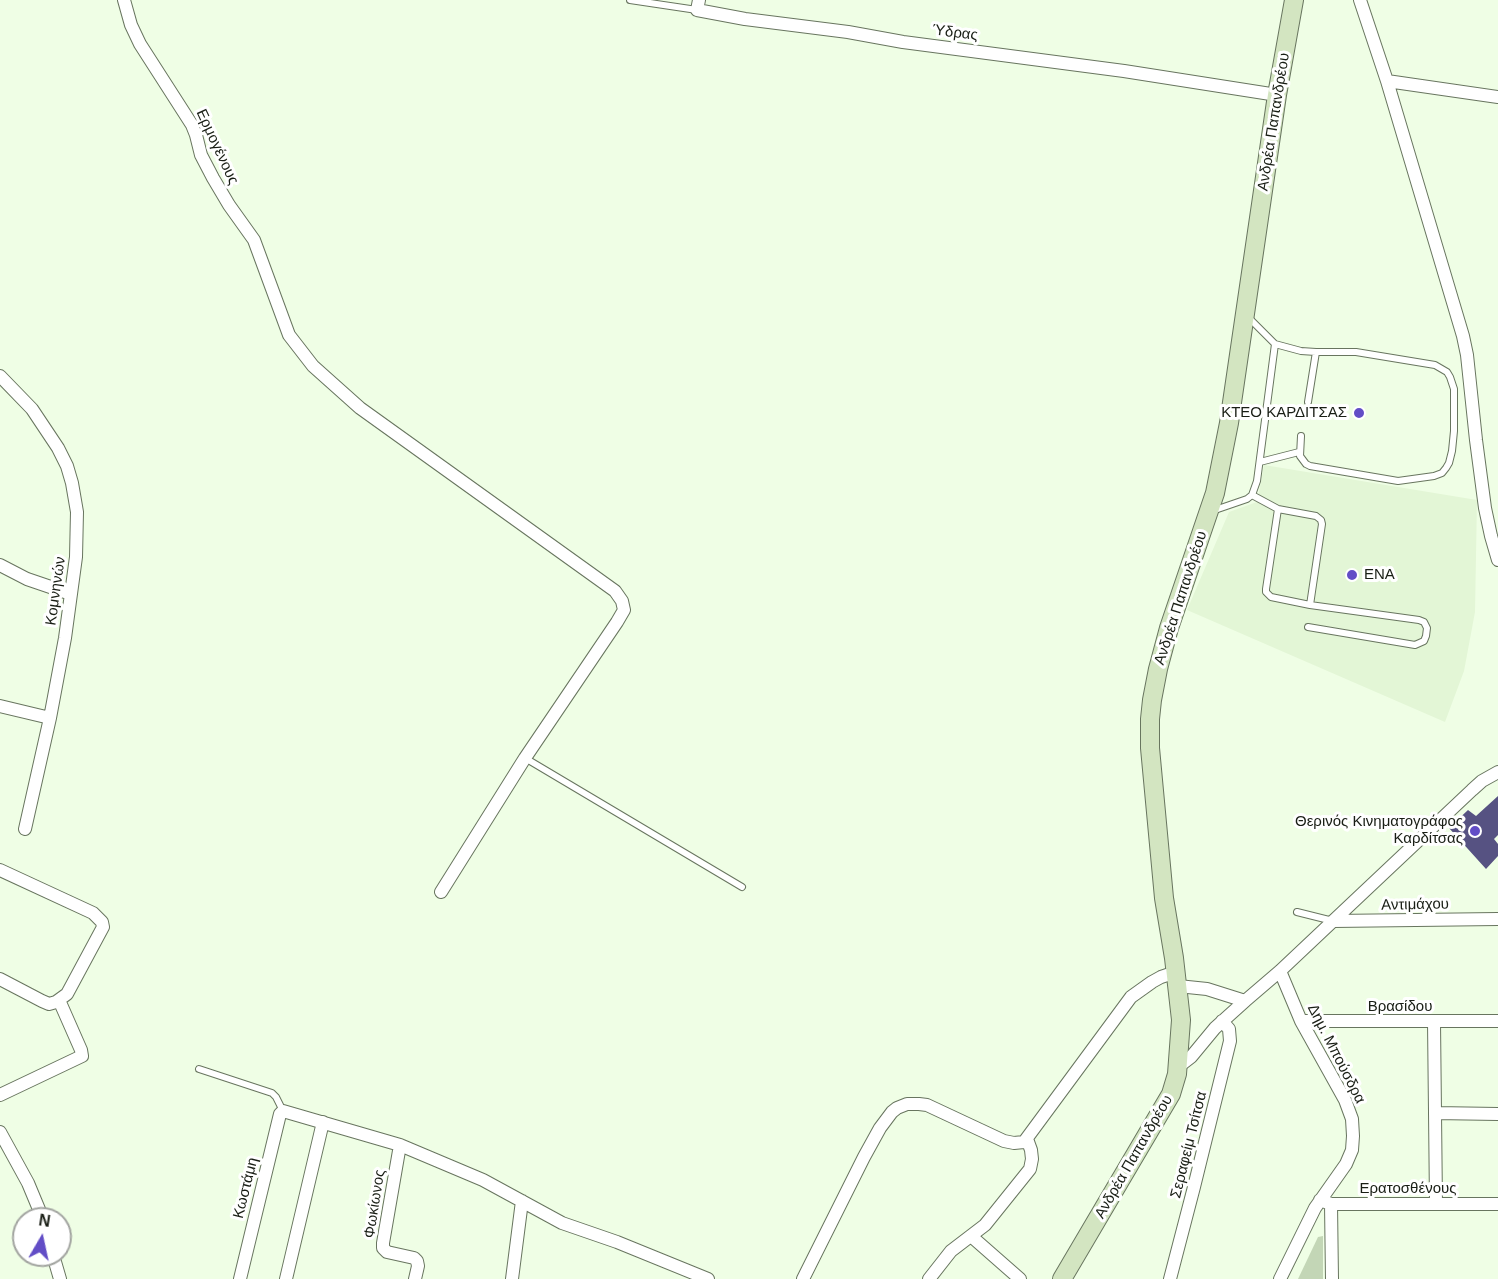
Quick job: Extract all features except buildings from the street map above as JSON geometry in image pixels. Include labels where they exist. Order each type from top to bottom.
[{"type":"main road","name":"Ανδρέα Παπανδρέου","points":[[1062,1279],[1171,1094],[1178,1067],[1181,1020],[1164,898],[1150,748],[1152,700],[1169,628],[1215,493],[1229,423],[1277,95],[1294,0]]},
{"type":"street","name":"Ερμογένους","points":[[124,0],[140,44],[192,125],[201,154],[213,178],[254,240],[289,335],[313,366],[360,408],[615,591],[622,601],[624,610],[617,622],[525,758]]},
{"type":"street","points":[[1360,0],[1387,81],[1463,336],[1485,508],[1498,560]]},
{"type":"street","name":"Ύδρας","points":[[698,5],[745,19],[1124,71],[1277,95]]},
{"type":"street","points":[[1387,81],[1498,97]]},
{"type":"street","name":"Κομνηνών","points":[[0,376],[32,409],[52,437],[67,466],[77,512],[76,556],[71,594],[50,718],[25,830]]},
{"type":"street","points":[[0,565],[27,579],[71,594]]},
{"type":"street","points":[[0,706],[50,718]]},
{"type":"street","points":[[441,892],[525,758]]},
{"type":"street","points":[[1178,1067],[1191,1057],[1222,1021],[1280,971],[1477,786],[1498,772]]},
{"type":"street","points":[[0,870],[93,913],[102,922],[103,927],[67,994],[59,1000],[51,1004],[42,1001],[0,979]]},
{"type":"street","name":"Αντιμάχου","points":[[1333,921],[1498,919]]},
{"type":"street","name":"Δημ. Μπούσδρα","points":[[1280,971],[1301,1021],[1342,1094],[1353,1127],[1353,1144],[1349,1158],[1326,1202],[1280,1279]]},
{"type":"street","points":[[803,1279],[880,1128],[897,1108],[913,1104],[927,1105],[1004,1141],[1021,1143],[1027,1139],[1113,1019],[1131,997],[1152,982],[1177,979],[1245,1001]]},
{"type":"street","points":[[0,1095],[82,1056],[59,1000]]},
{"type":"street","name":"Σεραφείμ Τσίτσα","points":[[1170,1279],[1230,1041],[1229,1029],[1222,1021]]},
{"type":"street","name":"Βρασίδου","points":[[1301,1021],[1498,1021]]},
{"type":"street","points":[[1434,1022],[1436,1204]]},
{"type":"street","points":[[286,1111],[400,1145],[483,1180],[568,1226],[616,1242],[708,1279]]},
{"type":"street","name":"Κωστάμη","points":[[240,1279],[280,1114],[286,1111]]},
{"type":"street","points":[[1435,1113],[1498,1114]]},
{"type":"street","points":[[286,1279],[323,1122]]},
{"type":"street","points":[[0,1132],[39,1207]]},
{"type":"street","points":[[929,1279],[951,1251],[985,1225],[1030,1169],[1032,1155],[1027,1139]]},
{"type":"street","name":"Φωκίωνος","points":[[400,1145],[383,1243],[387,1252],[414,1258],[418,1266],[415,1279]]},
{"type":"street","points":[[512,1279],[522,1201]]},
{"type":"street","points":[[1326,1202],[1332,1279]]},
{"type":"street","name":"Ερατοσθένους","points":[[1326,1202],[1498,1204]]},
{"type":"street","points":[[971,1236],[1020,1279]]},
{"type":"lane","name":"Ύδρας","points":[[630,0],[698,5]]},
{"type":"lane","points":[[1246,315],[1275,344],[1301,351],[1356,352],[1427,363],[1447,372],[1450,377],[1454,398],[1452,452],[1449,463],[1442,473],[1429,478],[1398,480],[1310,466],[1302,460],[1299,452],[1301,436]]},
{"type":"lane","points":[[1209,513],[1252,495],[1260,462],[1275,344]]},
{"type":"lane","points":[[1308,402],[1316,352]]},
{"type":"lane","points":[[1260,462],[1299,452]]},
{"type":"lane","points":[[1252,495],[1278,509],[1316,516],[1321,520],[1310,604]]},
{"type":"lane","points":[[1278,509],[1266,589],[1271,597],[1419,620],[1424,622],[1427,628],[1424,641],[1415,645],[1308,627]]},
{"type":"lane","points":[[525,758],[742,886]]},
{"type":"lane","points":[[1297,912],[1333,921]]},
{"type":"lane","points":[[198,1069],[272,1094],[286,1111]]},
{"type":"shaded area","points":[[1264,465],[1477,500],[1475,612],[1464,671],[1445,722],[1187,610],[1229,512],[1257,502]]},
{"type":"shaded area","points":[[1323,1236],[1323,1279],[1298,1279],[1318,1237]]},
{"type":"place","name":"ΚΤΕΟ ΚΑΡΔΙΤΣΑΣ","points":[[1359,413]]},
{"type":"place","name":"ΕΝΑ","points":[[1352,575]]},
{"type":"place","name":"Θερινός Κινηματογράφος Καρδίτσας","points":[[1475,831]]}]
